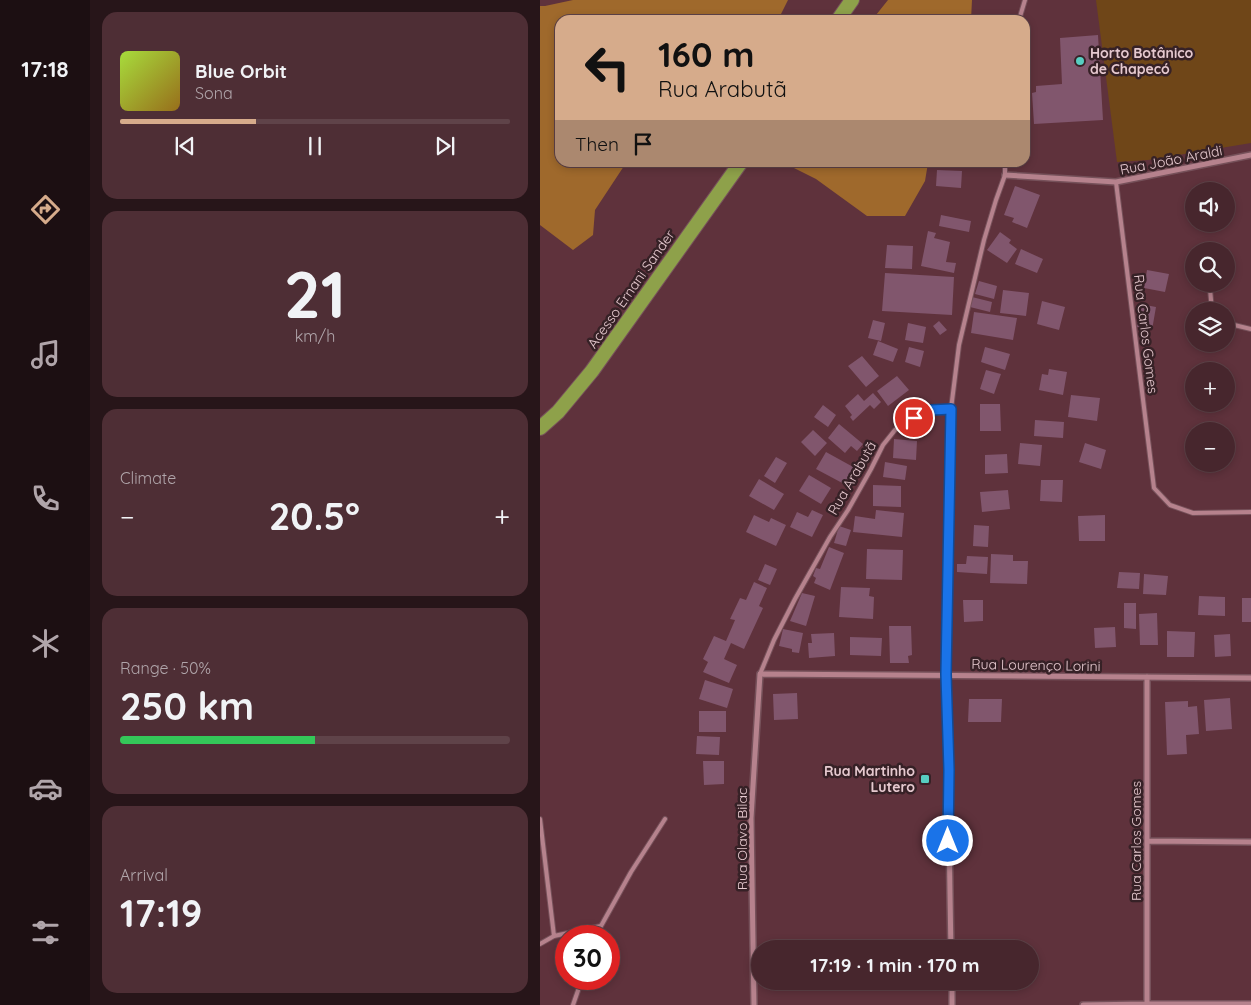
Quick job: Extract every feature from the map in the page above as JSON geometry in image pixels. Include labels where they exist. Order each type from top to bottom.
[{"type":"highway","points":[[842,15],[852,0]]},
{"type":"highway","name":"Acesso Ernani Sander","points":[[540,428],[558,412],[592,372],[737,167]]},
{"type":"street","name":"Rua João Araldi","points":[[1005,175],[1116,182],[1251,155]]},
{"type":"street","name":"Rua Lourenço Lorini","points":[[760,674],[946,674],[1251,678]]},
{"type":"street","name":"Rua Olavo Bilac","points":[[754,1005],[751,818],[760,674]]},
{"type":"street","points":[[946,674],[951,940]]},
{"type":"street","name":"Rua Carlos Gomes","points":[[1147,678],[1147,1004]]},
{"type":"street","points":[[1148,841],[1251,842]]},
{"type":"street","points":[[952,990],[952,1005]]},
{"type":"street","points":[[1083,1005],[1251,1004]]},
{"type":"lane","points":[[1020,15],[1025,0]]},
{"type":"lane","points":[[946,674],[951,409],[960,345],[970,298],[984,240],[1005,175],[1005,167]]},
{"type":"lane","name":"Rua Carlos Gomes","points":[[1116,182],[1154,488],[1170,505],[1193,513],[1251,512]]},
{"type":"lane","points":[[1235,326],[1251,329]]},
{"type":"lane","name":"Rua Arabutã","points":[[760,674],[774,640],[795,599],[830,537],[862,486],[883,446],[895,430],[914,418],[931,410],[951,409]]},
{"type":"lane","points":[[540,819],[554,936],[540,944]]},
{"type":"lane","points":[[602,925],[631,872],[665,819]]},
{"type":"lane","points":[[573,1005],[578,990]]},
{"type":"shaded area","points":[[573,0],[788,0],[780,15],[555,15],[555,167],[623,167],[595,210],[593,235],[573,250],[540,225],[540,6]]},
{"type":"shaded area","points":[[888,0],[972,0],[971,15],[876,15]]},
{"type":"shaded area","points":[[1096,0],[1251,0],[1251,143],[1148,160],[1117,162]]},
{"type":"shaded area","points":[[792,167],[927,167],[925,181],[905,216],[867,216],[816,179]]},
{"type":"building","name":"Horto Botânico de Chapecó","points":[[1098,35],[1103,120],[1034,124],[1032,93],[1036,92],[1036,86],[1062,84],[1060,38]]},
{"type":"building","points":[[937,170],[962,171],[961,188],[936,186]]},
{"type":"building","points":[[1015,186],[1040,195],[1027,228],[1012,222],[1014,218],[1004,215]]},
{"type":"building","points":[[941,215],[971,221],[969,232],[939,226]]},
{"type":"building","points":[[928,231],[936,233],[934,238],[950,242],[946,262],[956,263],[954,273],[921,266]]},
{"type":"building","points":[[1000,232],[1011,240],[1009,243],[1017,249],[1007,263],[987,250]]},
{"type":"building","points":[[887,245],[913,246],[912,269],[885,268]]},
{"type":"building","points":[[1021,249],[1043,259],[1037,273],[1015,264]]},
{"type":"building","points":[[1147,270],[1169,274],[1165,292],[1144,288]]},
{"type":"building","points":[[885,273],[954,277],[952,315],[882,311]]},
{"type":"building","points":[[979,281],[997,286],[994,299],[975,294]]},
{"type":"building","points":[[1003,290],[1029,293],[1026,316],[1000,313]]},
{"type":"building","points":[[972,297],[992,302],[990,312],[970,307]]},
{"type":"building","points":[[1042,301],[1065,307],[1059,330],[1037,324]]},
{"type":"building","points":[[1140,304],[1156,307],[1152,330],[1137,327]]},
{"type":"building","points":[[974,312],[1017,318],[1013,340],[971,333]]},
{"type":"building","points":[[873,320],[885,323],[881,341],[868,338]]},
{"type":"building","points":[[939,321],[947,330],[940,335],[933,326]]},
{"type":"building","points":[[908,323],[926,327],[923,343],[905,340]]},
{"type":"building","points":[[878,341],[898,349],[893,362],[873,355]]},
{"type":"building","points":[[909,347],[924,351],[920,367],[905,362]]},
{"type":"building","points":[[985,347],[1010,354],[1005,370],[981,362]]},
{"type":"building","points":[[862,356],[879,376],[866,387],[848,366]]},
{"type":"building","points":[[1049,369],[1067,372],[1063,395],[1039,390],[1042,374],[1048,375]]},
{"type":"building","points":[[986,370],[1001,374],[994,394],[980,389]]},
{"type":"building","points":[[897,376],[909,390],[888,406],[877,391]]},
{"type":"building","points":[[873,393],[881,402],[874,409],[870,405],[853,421],[850,417],[852,415],[845,406],[858,394],[864,401]]},
{"type":"building","points":[[1071,395],[1100,398],[1097,421],[1068,417]]},
{"type":"building","points":[[980,404],[1000,404],[1001,431],[980,431]]},
{"type":"building","points":[[823,405],[836,415],[828,427],[814,417]]},
{"type":"building","points":[[1035,420],[1064,422],[1063,438],[1034,436]]},
{"type":"building","points":[[839,424],[863,444],[857,451],[851,446],[845,453],[828,438]]},
{"type":"building","points":[[813,430],[827,443],[815,456],[801,442]]},
{"type":"building","points":[[894,439],[917,441],[916,460],[893,458]]},
{"type":"building","points":[[1020,443],[1042,445],[1040,466],[1018,464]]},
{"type":"building","points":[[1085,443],[1106,450],[1101,469],[1079,462]]},
{"type":"building","points":[[826,452],[855,468],[846,485],[816,469]]},
{"type":"building","points":[[1007,454],[1008,473],[985,474],[985,455]]},
{"type":"building","points":[[776,457],[787,463],[775,483],[764,476]]},
{"type":"building","points":[[885,462],[907,466],[905,480],[883,477]]},
{"type":"building","points":[[809,475],[831,488],[821,504],[799,491]]},
{"type":"building","points":[[759,479],[784,494],[774,510],[749,496]]},
{"type":"building","points":[[1041,480],[1063,480],[1062,502],[1040,501]]},
{"type":"building","points":[[873,485],[901,486],[901,507],[873,506]]},
{"type":"building","points":[[1008,490],[1010,509],[982,512],[980,492]]},
{"type":"building","points":[[812,510],[823,515],[812,537],[790,527],[797,512],[808,517]]},
{"type":"building","points":[[876,510],[904,513],[902,537],[853,532],[855,516],[875,519]]},
{"type":"building","points":[[754,515],[769,522],[771,518],[786,525],[776,546],[746,532]]},
{"type":"building","points":[[1105,515],[1105,541],[1079,541],[1078,516]]},
{"type":"building","points":[[974,525],[989,526],[988,547],[973,546]]},
{"type":"building","points":[[839,526],[851,530],[846,546],[834,543]]},
{"type":"building","points":[[829,547],[844,553],[830,590],[814,583],[816,578],[813,576],[816,568],[820,569]]},
{"type":"building","points":[[867,549],[903,550],[902,580],[866,579]]},
{"type":"building","points":[[991,554],[1013,555],[1013,561],[1028,561],[1027,584],[990,583]]},
{"type":"building","points":[[967,556],[988,557],[987,574],[957,572],[957,564],[966,564]]},
{"type":"building","points":[[765,564],[777,569],[770,585],[758,580]]},
{"type":"building","points":[[1119,572],[1140,573],[1139,589],[1117,588]]},
{"type":"building","points":[[1144,574],[1168,576],[1166,595],[1143,594]]},
{"type":"building","points":[[754,582],[767,588],[759,606],[763,608],[744,649],[731,643],[724,659],[737,665],[729,683],[703,672],[708,662],[703,659],[714,636],[726,641],[735,620],[730,619],[740,598],[746,600]]},
{"type":"building","points":[[841,587],[870,588],[869,596],[874,597],[873,619],[839,617]]},
{"type":"building","points":[[802,593],[815,596],[806,626],[790,621]]},
{"type":"building","points":[[1199,596],[1225,597],[1225,616],[1198,615]]},
{"type":"building","points":[[1242,598],[1251,598],[1251,622],[1242,622]]},
{"type":"building","points":[[963,600],[983,600],[983,621],[964,622]]},
{"type":"building","points":[[1124,603],[1136,603],[1136,629],[1124,628]]},
{"type":"building","points":[[1157,613],[1158,645],[1140,645],[1139,614]]},
{"type":"building","points":[[889,626],[911,626],[912,655],[908,656],[909,663],[890,663]]},
{"type":"building","points":[[1115,627],[1116,647],[1095,648],[1094,628]]},
{"type":"building","points":[[783,629],[803,633],[799,653],[779,646]]},
{"type":"building","points":[[1167,631],[1195,632],[1194,657],[1167,657]]},
{"type":"building","points":[[834,633],[835,656],[809,658],[808,643],[812,643],[811,634]]},
{"type":"building","points":[[1230,634],[1231,656],[1215,657],[1214,635]]},
{"type":"building","points":[[850,637],[882,638],[881,656],[850,655]]},
{"type":"building","points":[[705,680],[733,689],[727,708],[699,699]]},
{"type":"building","points":[[797,693],[798,719],[774,720],[773,694]]},
{"type":"building","points":[[1230,698],[1232,729],[1206,731],[1204,700]]},
{"type":"building","points":[[969,699],[1002,699],[1001,722],[968,722]]},
{"type":"building","points":[[1188,701],[1188,707],[1197,706],[1199,734],[1186,735],[1187,754],[1167,755],[1165,702]]},
{"type":"building","points":[[699,711],[726,711],[726,732],[699,732]]},
{"type":"building","points":[[697,736],[720,737],[719,755],[696,754]]},
{"type":"building","points":[[703,761],[724,761],[724,784],[704,785]]},
{"type":"place","name":"Horto Botânico de Chapecó","points":[[1080,61]]},
{"type":"place","name":"Rua Martinho Lutero","points":[[925,779]]},
{"type":"route","points":[[914,418],[931,410],[951,409],[946,674],[949,770],[948,841]]}]
